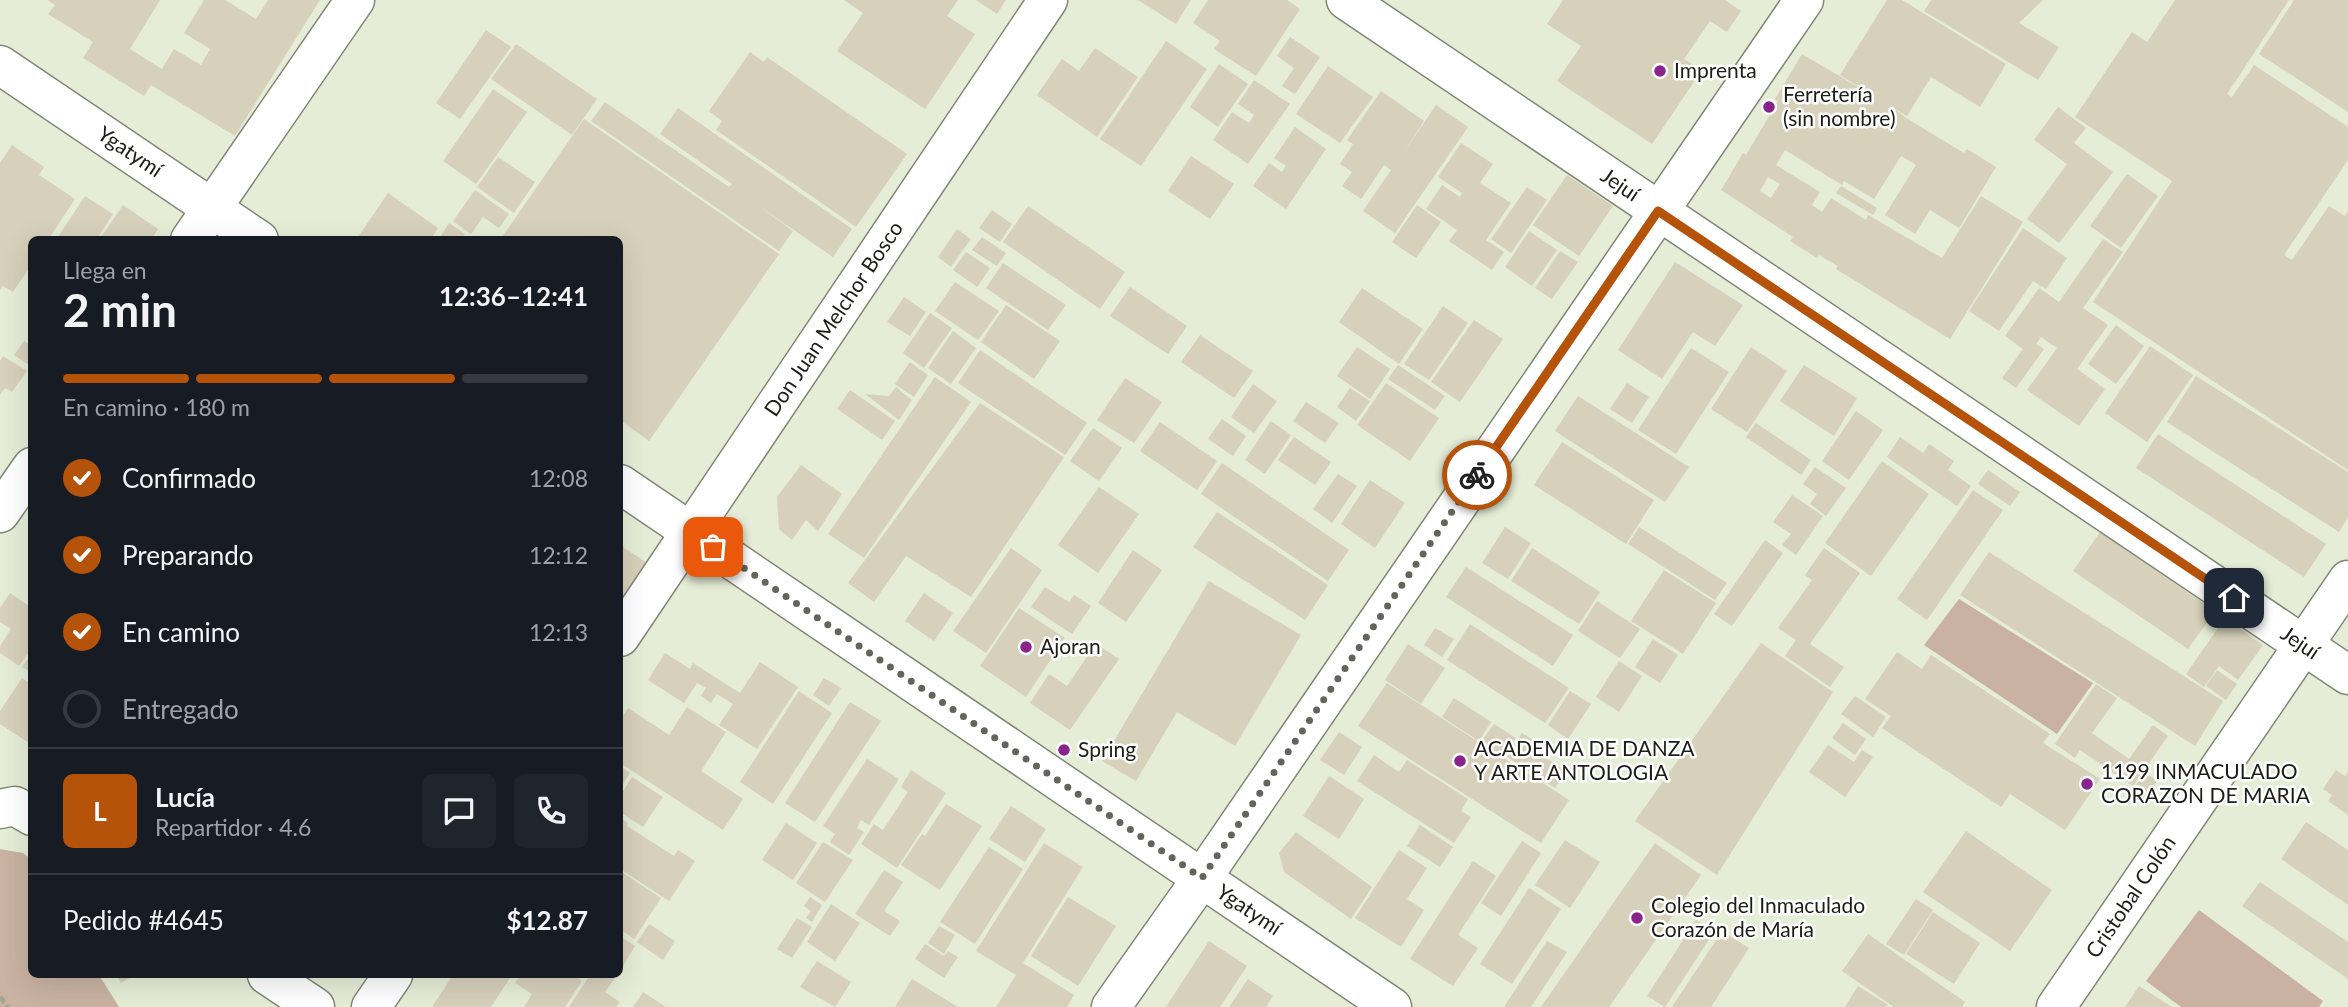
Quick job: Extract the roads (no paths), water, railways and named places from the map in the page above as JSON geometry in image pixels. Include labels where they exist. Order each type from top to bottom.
[{"type":"street","points":[[193,236],[355,0]]},
{"type":"street","name":"Don Juan Melchor Bosco","points":[[623,634],[1048,0]]},
{"type":"street","name":"Jejuí","points":[[1346,0],[2348,675]]},
{"type":"street","points":[[1111,1007],[1804,0]]},
{"type":"street","name":"Ygatymí","points":[[0,65],[253,236]]},
{"type":"street","points":[[0,513],[28,473]]},
{"type":"street","name":"Ygatymí","points":[[623,486],[1392,1007]]},
{"type":"street","name":"Cristobal Colón","points":[[2056,1007],[2348,580]]},
{"type":"street","points":[[0,809],[15,806],[28,814]]},
{"type":"street","points":[[272,978],[315,1007]]},
{"type":"street","points":[[371,1007],[391,978]]},
{"type":"place","name":"Imprenta","points":[[1660,71]]},
{"type":"place","name":"Ferretería (sin nombre)","points":[[1769,107]]},
{"type":"place","name":"Ajoran","points":[[1026,647]]},
{"type":"place","name":"Spring","points":[[1064,750]]},
{"type":"place","name":"ACADEMIA DE DANZA Y ARTE ANTOLOGIA","points":[[1460,761]]},
{"type":"place","name":"1199 INMACULADO CORAZON DE MARIA","points":[[2087,784]]},
{"type":"place","name":"Colegio del Inmaculado Corazón de María","points":[[1637,918]]}]
